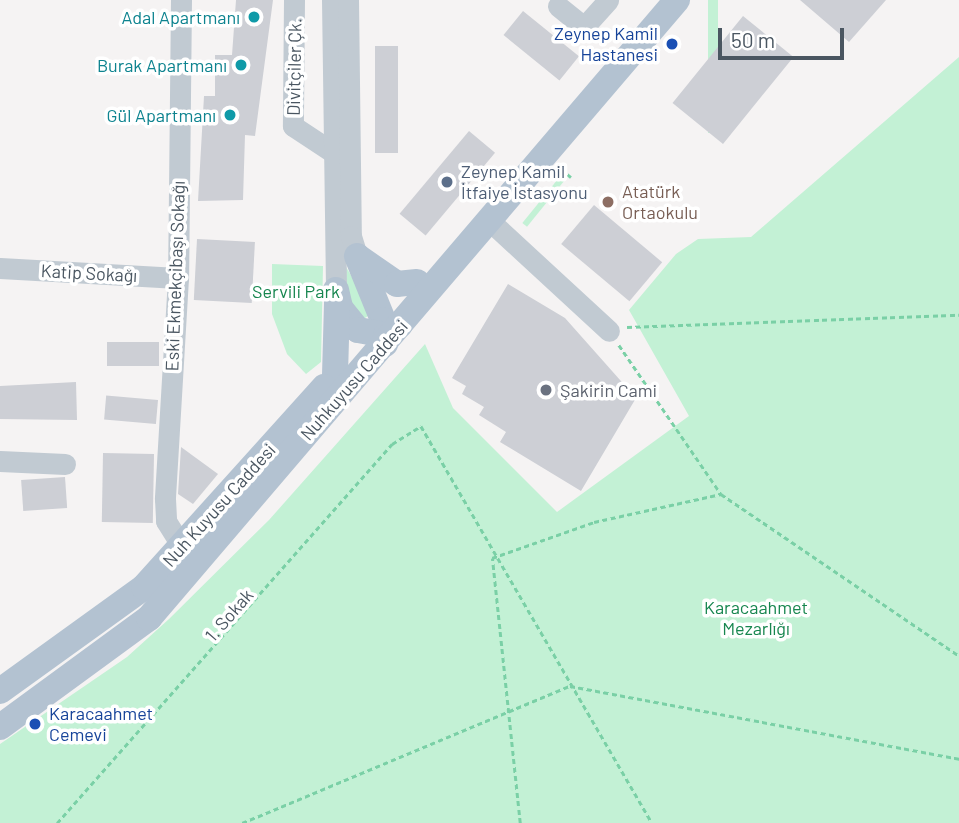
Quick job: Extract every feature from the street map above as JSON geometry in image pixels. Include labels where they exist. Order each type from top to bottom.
[{"type":"main road","name":"Nuh Kuyusu Caddesi","points":[[0,691],[105,620],[182,547],[335,375],[386,331],[417,282],[654,0]]},
{"type":"main road","name":"Nuhkuyusu Caddesi","points":[[0,727],[149,618],[386,331],[492,223],[677,0]]},
{"type":"main road","points":[[463,230],[492,223],[491,196]]},
{"type":"main road","points":[[357,256],[397,284],[417,282]]},
{"type":"main road","points":[[357,256],[386,331]]},
{"type":"main road","points":[[336,290],[344,316],[386,331]]},
{"type":"main road","points":[[335,375],[336,290]]},
{"type":"street","name":"Eski Ekmekçibaşı Sokağı","points":[[181,0],[178,278],[165,499],[166,521],[182,547]]},
{"type":"street","name":"Divitçiler Çk.","points":[[294,0],[293,127],[334,153]]},
{"type":"street","points":[[332,0],[336,290]]},
{"type":"street","points":[[348,0],[351,236],[357,256]]},
{"type":"street","points":[[558,6],[584,27],[608,0]]},
{"type":"street","points":[[492,223],[609,331]]},
{"type":"street","name":"Katip Sokağı","points":[[0,268],[178,278]]},
{"type":"street","points":[[0,461],[65,464]]},
{"type":"path","points":[[561,169],[571,177]]},
{"type":"path","points":[[609,331],[959,315]]},
{"type":"path","points":[[609,331],[721,494],[959,656]]},
{"type":"path","name":"1. Sokak","points":[[57,823],[392,444],[421,426],[492,558]]},
{"type":"path","points":[[492,558],[594,522],[721,494]]},
{"type":"path","points":[[492,558],[652,823]]},
{"type":"path","points":[[492,558],[520,823]]},
{"type":"path","points":[[242,823],[570,686],[959,759]]},
{"type":"green space","points":[[708,0],[718,0],[718,133],[708,133]]},
{"type":"green space","name":"Karacaahmet Mezarlığı","points":[[959,57],[959,823],[0,823],[0,744],[127,657],[169,619],[269,520],[425,344],[453,408],[557,512],[689,416],[629,310],[676,254],[698,239],[751,237]]},
{"type":"green space","points":[[562,174],[567,178],[527,227],[522,223]]},
{"type":"green space","name":"Servili Park","points":[[272,264],[323,266],[321,362],[306,374],[287,354],[272,314]]},
{"type":"green space","points":[[346,267],[365,299],[368,316],[362,320],[347,299]]},
{"type":"building","points":[[236,0],[273,0],[255,136],[245,135],[243,200],[198,201],[204,96],[215,96],[215,55],[232,55]]},
{"type":"building","points":[[800,0],[886,0],[849,42]]},
{"type":"building","points":[[523,11],[579,56],[559,80],[503,35]]},
{"type":"building","points":[[743,16],[794,57],[723,144],[673,103]]},
{"type":"building","points":[[375,46],[398,46],[398,153],[375,153]]},
{"type":"building","name":"Zeynep Kamil İtfaiye İstasyonu","points":[[469,131],[495,153],[426,236],[400,214]]},
{"type":"building","name":"Atatürk Ortaokulu","points":[[594,205],[662,262],[629,301],[561,244]]},
{"type":"building","points":[[197,239],[255,242],[252,303],[194,300]]},
{"type":"building","name":"Şakirin Cami","points":[[508,284],[565,318],[636,398],[581,491],[500,442],[506,432],[479,415],[484,407],[462,394],[466,386],[452,378]]},
{"type":"building","points":[[107,342],[159,342],[159,366],[107,366]]},
{"type":"building","points":[[76,382],[77,420],[0,419],[0,386]]},
{"type":"building","points":[[106,395],[158,400],[156,424],[104,419]]},
{"type":"building","points":[[181,447],[218,474],[193,504],[178,494]]},
{"type":"building","points":[[103,453],[154,454],[153,523],[102,522]]},
{"type":"building","points":[[65,477],[67,508],[23,511],[21,480]]},
{"type":"place","name":"Adal Apartmanı","points":[[254,17]]},
{"type":"place","name":"Zeynep Kamil Hastanesi","points":[[672,44]]},
{"type":"place","name":"Burak Apartmanı","points":[[241,65]]},
{"type":"place","name":"Gül Apartmanı","points":[[230,115]]},
{"type":"place","name":"Zeynep Kamil İtfaiye İstasyonu","points":[[447,182]]},
{"type":"place","name":"Atatürk Ortaokulu","points":[[608,202]]},
{"type":"place","name":"Şakirin Cami","points":[[546,390]]},
{"type":"place","name":"Karacaahmet Cemevi","points":[[35,724]]}]
